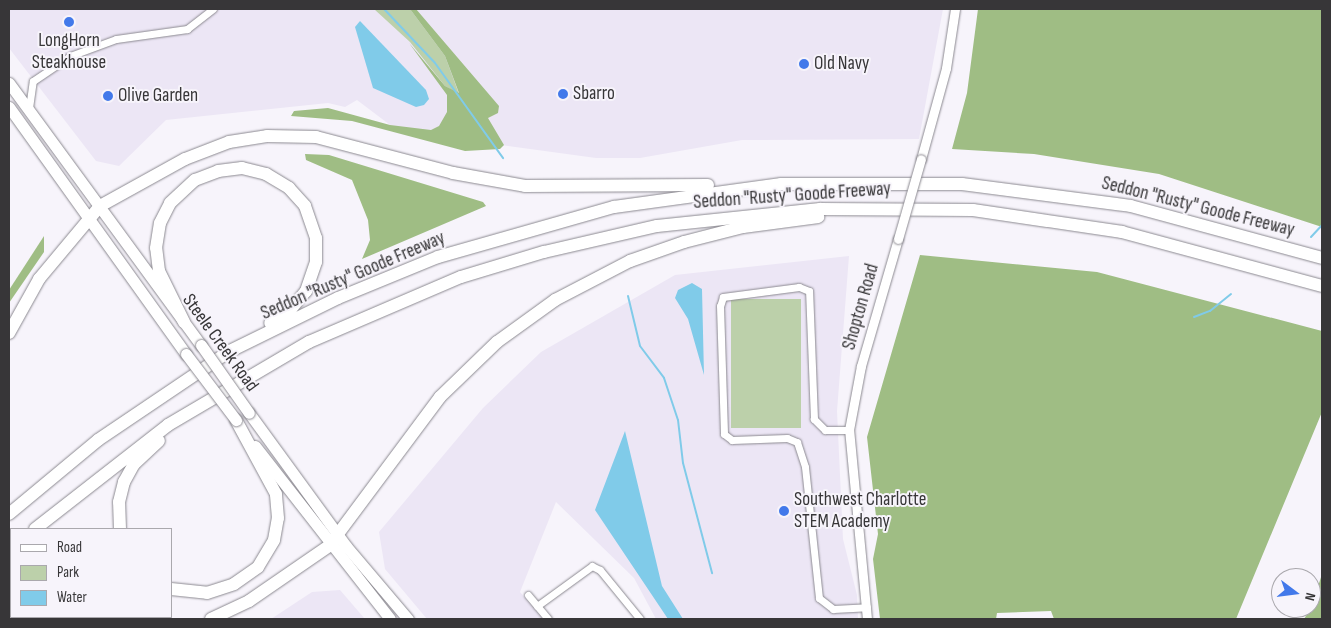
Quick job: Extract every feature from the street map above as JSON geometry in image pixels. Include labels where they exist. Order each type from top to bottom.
[{"type":"highway","points":[[9,333],[39,279],[88,217],[100,206],[208,149],[284,136],[332,140],[453,173],[525,186],[781,184]]},
{"type":"highway","points":[[184,322],[157,260],[160,224],[170,203],[195,180],[218,171],[253,170],[279,180],[298,196],[314,226],[314,273],[291,309],[230,351]]},
{"type":"highway","name":"Seddon \"Rusty\" Goode Freeway","points":[[9,514],[105,434],[230,351],[338,298],[495,238],[614,207],[781,184],[908,181],[1048,192],[1165,213],[1322,258]]},
{"type":"highway","points":[[211,619],[249,601],[329,546],[458,378],[531,316],[583,284],[663,249],[743,227],[813,217],[973,210]]},
{"type":"highway","name":"Seddon \"Rusty\" Goode Freeway","points":[[36,528],[168,425],[265,366],[407,298],[503,263],[600,237],[703,218],[784,211],[973,210],[1122,232],[1322,286]]},
{"type":"highway","points":[[120,528],[121,492],[137,460],[265,366]]},
{"type":"highway","points":[[172,589],[207,593],[234,584],[258,567],[274,540],[276,494],[236,420]]},
{"type":"main road","name":"Steele Creek Road","points":[[9,83],[338,534],[408,619]]},
{"type":"main road","name":"Steele Creek Road","points":[[9,107],[186,354],[329,546],[390,619]]},
{"type":"street","points":[[32,117],[28,97],[33,81],[70,56],[106,42],[187,29],[213,9]]},
{"type":"street","name":"Shopton Road","points":[[868,619],[849,430],[861,366],[946,68],[955,9]]},
{"type":"street","points":[[849,430],[825,430],[814,419],[809,290],[799,287],[723,297],[720,306],[724,434],[732,440],[787,438],[797,442],[805,467],[819,598],[833,609],[867,607]]},
{"type":"street","points":[[537,606],[592,566],[600,570],[640,619]]},
{"type":"street","points":[[528,595],[548,619]]},
{"type":"shaded area","points":[[9,9],[943,9],[919,139],[742,140],[640,158],[596,158],[398,131],[357,100],[345,107],[328,103],[166,120],[119,166],[96,161],[9,48]]},
{"type":"shaded area","points":[[849,256],[837,411],[843,539],[857,595],[858,619],[656,619],[634,578],[556,502],[520,592],[544,619],[427,619],[385,569],[379,532],[483,408],[541,352],[675,275]]},
{"type":"shaded area","points":[[340,590],[365,619],[271,619],[312,592]]},
{"type":"green space","points":[[374,9],[410,9],[445,56],[459,94],[445,86],[410,42]]},
{"type":"green space","points":[[410,9],[416,9],[499,106],[498,113],[488,118],[504,145],[500,149],[465,151],[352,121],[291,116],[294,111],[328,108],[390,125],[431,130],[439,126],[447,112],[447,95],[409,43],[445,86],[459,93],[445,56]]},
{"type":"green space","points":[[978,9],[1322,9],[1322,227],[1159,174],[1034,154],[952,149],[967,93]]},
{"type":"green space","points":[[305,154],[329,155],[483,202],[486,206],[362,259],[370,240],[368,220],[352,180],[306,160]]},
{"type":"green space","points":[[44,236],[44,252],[9,303],[9,290]]},
{"type":"green space","points":[[920,255],[1097,272],[1322,331],[1322,412],[1236,619],[1054,619],[1051,611],[997,613],[996,619],[880,619],[873,559],[878,534],[867,437]]},
{"type":"green space","points":[[731,299],[801,299],[801,428],[731,428]]},
{"type":"green space","points":[[1322,574],[1322,619],[1304,619],[1321,618]]},
{"type":"water","points":[[360,21],[426,90],[429,99],[424,105],[416,107],[373,88],[355,27]]},
{"type":"water","points":[[692,283],[702,289],[704,375],[688,319],[675,298],[678,290]]},
{"type":"water","points":[[625,431],[662,586],[683,619],[668,619],[595,510]]},
{"type":"waterway","points":[[384,9],[435,63],[503,158]]},
{"type":"waterway","points":[[1311,237],[1322,225]]},
{"type":"waterway","points":[[1194,317],[1210,311],[1231,294]]},
{"type":"waterway","points":[[628,296],[640,346],[664,378],[678,420],[683,463],[712,573]]},
{"type":"place","name":"LongHorn Steakhouse","points":[[69,22]]},
{"type":"place","name":"Old Navy","points":[[804,64]]},
{"type":"place","name":"Sbarro","points":[[563,94]]},
{"type":"place","name":"Olive Garden","points":[[108,96]]},
{"type":"place","name":"Southwest Charlotte STEM Academy","points":[[784,511]]}]
